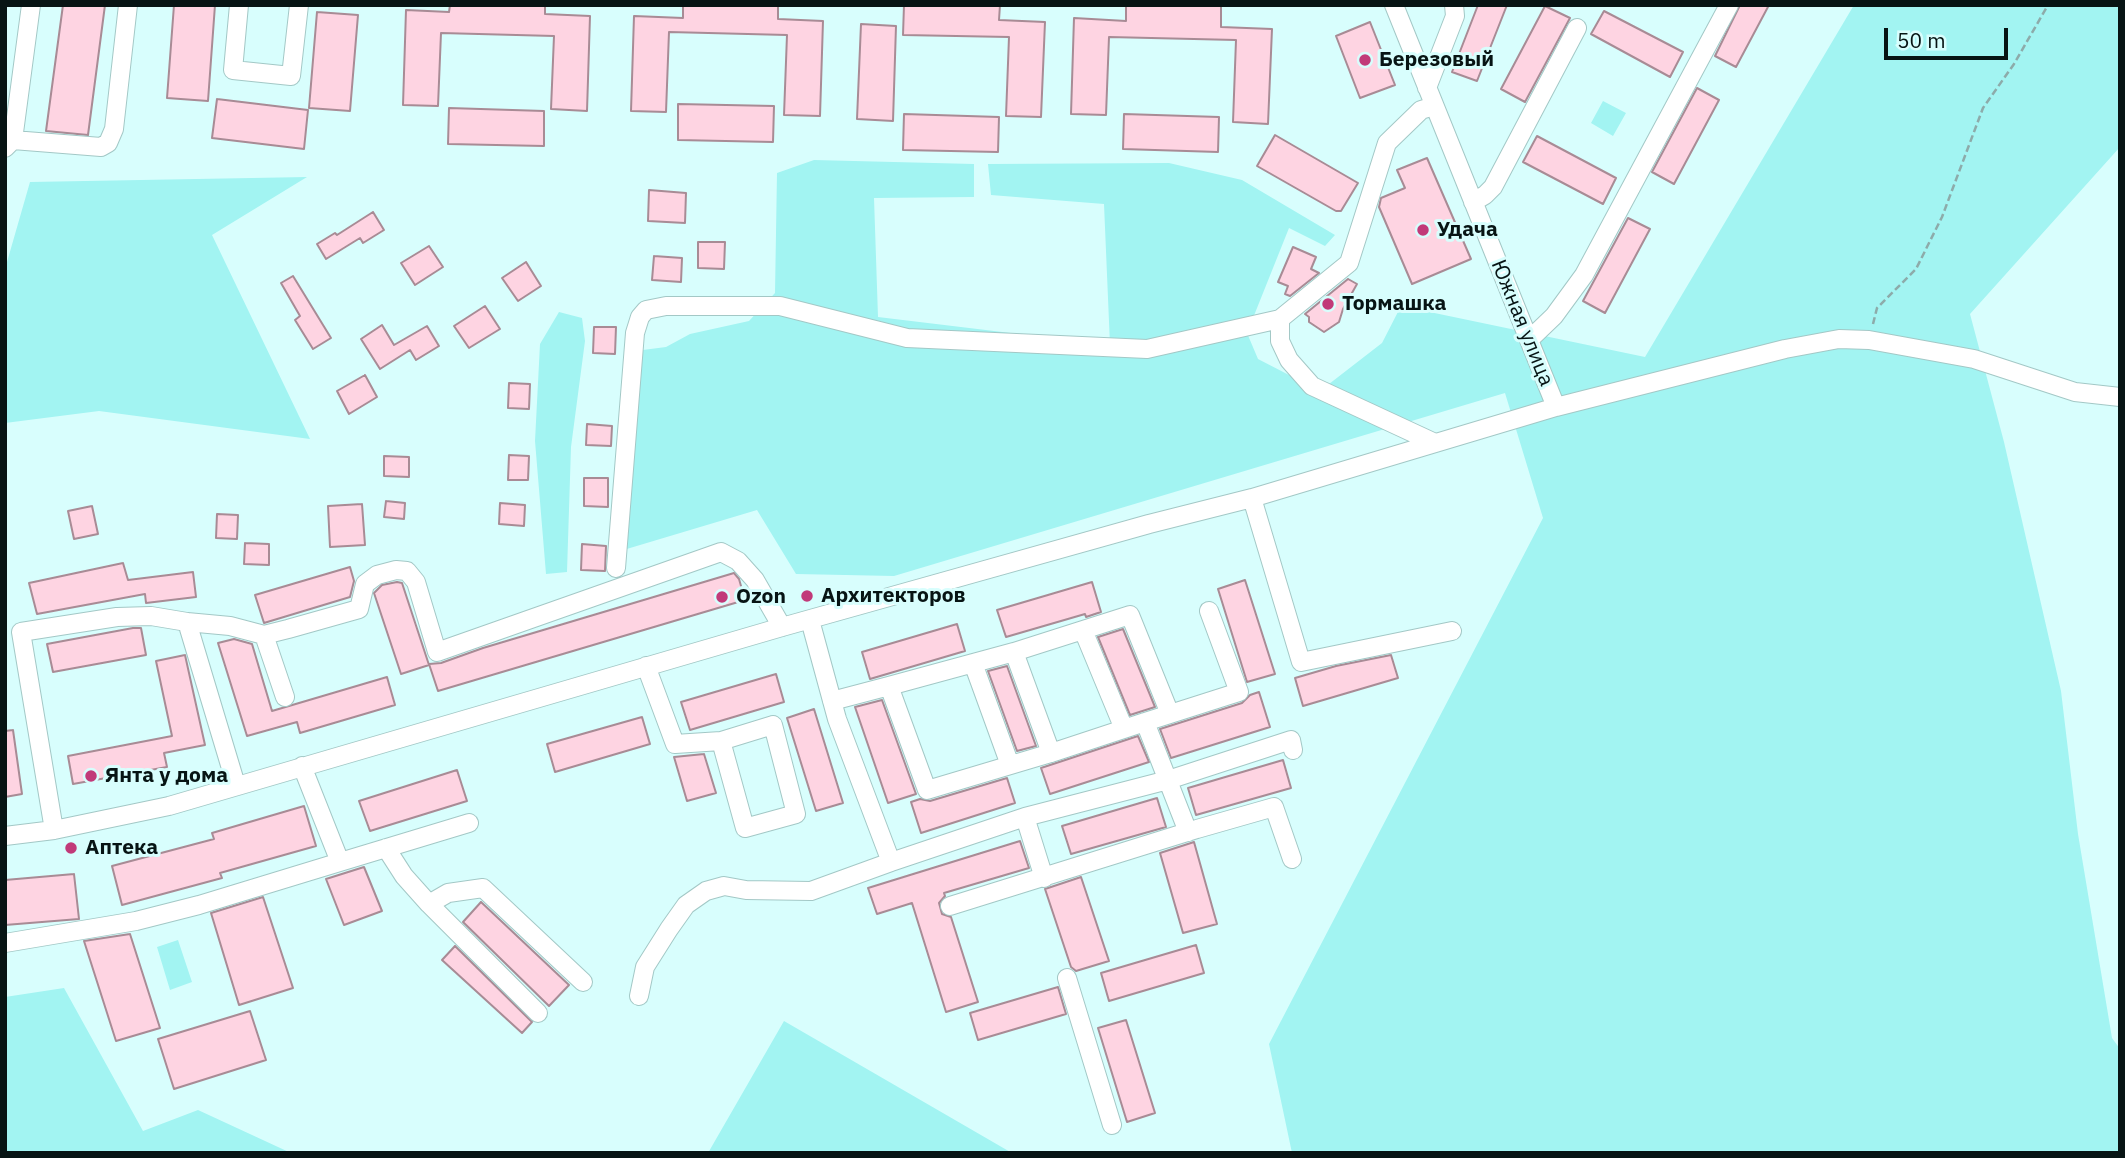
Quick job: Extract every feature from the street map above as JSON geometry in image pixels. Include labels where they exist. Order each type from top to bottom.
[{"type":"street","points":[[31,5],[9,144],[101,148],[108,143],[114,129],[128,5]]},
{"type":"street","points":[[239,5],[233,70],[291,76],[299,5]]},
{"type":"street","name":"Южная улица","points":[[1394,5],[1556,407]]},
{"type":"street","points":[[1427,88],[1455,16],[1454,5]]},
{"type":"street","points":[[1529,340],[1554,316],[1584,275],[1729,5]]},
{"type":"street","points":[[1473,202],[1493,187],[1577,28]]},
{"type":"street","points":[[616,568],[635,333],[640,317],[646,310],[666,306],[780,306],[907,338],[1147,349],[1280,319],[1349,262],[1387,143],[1421,110],[1434,106]]},
{"type":"street","points":[[1280,319],[1280,341],[1289,360],[1312,386],[1435,443]]},
{"type":"street","points":[[5,836],[54,830],[169,806],[782,627],[1149,524],[1252,498],[1556,407],[1785,348],[1839,339],[1869,340],[1973,359],[2075,392],[2120,397]]},
{"type":"street","points":[[1252,498],[1301,662],[1452,631]]},
{"type":"street","points":[[54,830],[13,634],[117,617],[151,616],[230,626],[264,635],[359,609],[365,584],[377,575],[407,570],[416,582],[437,652],[721,552],[738,561],[754,580],[782,627]]},
{"type":"street","points":[[889,685],[926,790],[1239,692],[1209,611]]},
{"type":"street","points":[[832,701],[1014,652],[1130,615],[1170,714]]},
{"type":"street","points":[[810,620],[832,701],[891,862]]},
{"type":"street","points":[[187,622],[236,785]]},
{"type":"street","points":[[1083,630],[1124,729]]},
{"type":"street","points":[[264,635],[285,697]]},
{"type":"street","points":[[1014,652],[1051,753]]},
{"type":"street","points":[[973,663],[1010,765]]},
{"type":"street","points":[[646,666],[675,744],[721,741],[773,726],[796,814],[746,828],[721,741]]},
{"type":"street","points":[[1145,722],[1188,832]]},
{"type":"street","points":[[639,996],[645,967],[686,905],[706,891],[724,886],[746,890],[811,891],[1026,817],[1168,780],[1291,740],[1293,750]]},
{"type":"street","points":[[302,766],[340,862]]},
{"type":"street","points":[[950,906],[1274,807],[1292,859]]},
{"type":"street","points":[[1026,817],[1044,878]]},
{"type":"street","points":[[5,943],[136,921],[199,905],[469,823]]},
{"type":"street","points":[[386,848],[404,876],[429,904],[538,1013]]},
{"type":"street","points":[[429,904],[448,893],[483,888],[583,982]]},
{"type":"street","points":[[1067,978],[1112,1125]]},
{"type":"path","points":[[1869,340],[1877,308],[1916,268],[1942,217],[1983,108],[2014,64],[2048,5]]},
{"type":"shaded area","points":[[1854,5],[2120,5],[2120,147],[1970,314],[2004,442],[2061,691],[2078,834],[2112,1038],[2120,1049],[2120,1153],[1292,1153],[1269,1044],[1543,518],[1505,393],[894,576],[796,574],[757,510],[620,551],[635,351],[666,347],[690,334],[749,321],[775,293],[777,173],[814,160],[974,164],[974,197],[874,198],[878,317],[1110,345],[1104,204],[991,195],[988,164],[1169,163],[1242,180],[1335,235],[1325,246],[1289,228],[1247,333],[1258,359],[1320,391],[1382,343],[1401,306],[1645,357]]},
{"type":"shaded area","points":[[1603,101],[1626,113],[1613,136],[1591,123]]},
{"type":"shaded area","points":[[307,177],[212,235],[310,439],[99,411],[5,423],[5,269],[30,182]]},
{"type":"shaded area","points":[[559,312],[582,318],[585,341],[571,447],[567,572],[546,574],[535,441],[540,344]]},
{"type":"shaded area","points":[[178,940],[192,982],[170,990],[157,947]]},
{"type":"shaded area","points":[[64,988],[143,1131],[198,1110],[291,1153],[5,1153],[5,997]]},
{"type":"shaded area","points":[[784,1021],[1012,1153],[708,1153]]},
{"type":"building","points":[[63,5],[105,5],[88,135],[46,131]]},
{"type":"building","points":[[174,5],[215,5],[208,101],[167,98]]},
{"type":"building","points":[[450,5],[545,5],[545,14],[590,16],[587,111],[551,109],[554,36],[441,33],[438,106],[403,105],[406,10],[449,12]]},
{"type":"building","points":[[683,5],[778,5],[778,19],[823,21],[820,116],[784,115],[787,35],[669,32],[666,112],[631,111],[634,16],[683,18]]},
{"type":"building","points":[[904,5],[1000,5],[999,20],[1045,22],[1041,117],[1006,116],[1009,37],[903,35]]},
{"type":"building","points":[[1126,5],[1221,5],[1221,27],[1272,29],[1268,124],[1233,122],[1236,40],[1109,37],[1106,115],[1071,114],[1074,18],[1126,21]]},
{"type":"building","points":[[1478,5],[1507,5],[1477,81],[1452,72]]},
{"type":"building","points":[[1740,5],[1769,5],[1736,67],[1715,56]]},
{"type":"building","points":[[1545,6],[1570,18],[1525,102],[1501,89]]},
{"type":"building","points":[[1604,11],[1683,52],[1670,77],[1591,34]]},
{"type":"building","points":[[317,12],[358,15],[350,111],[309,108]]},
{"type":"building","name":"Березовый","points":[[1370,22],[1395,85],[1360,98],[1336,36]]},
{"type":"building","points":[[861,24],[896,26],[893,121],[857,119]]},
{"type":"building","points":[[1697,88],[1719,100],[1674,184],[1652,172]]},
{"type":"building","points":[[217,99],[308,110],[304,149],[212,138]]},
{"type":"building","points":[[678,104],[774,106],[773,142],[678,140]]},
{"type":"building","points":[[449,108],[544,111],[544,146],[448,144]]},
{"type":"building","points":[[904,114],[999,117],[998,152],[903,150]]},
{"type":"building","points":[[1124,114],[1219,117],[1218,152],[1123,149]]},
{"type":"building","points":[[1275,135],[1358,183],[1341,211],[1336,211],[1257,166]]},
{"type":"building","points":[[1537,136],[1616,178],[1603,204],[1523,162]]},
{"type":"building","name":"Удача","points":[[1427,158],[1471,259],[1412,284],[1379,207],[1381,198],[1405,188],[1397,170]]},
{"type":"building","points":[[649,190],[686,193],[685,223],[648,221]]},
{"type":"building","points":[[373,212],[384,230],[363,243],[360,238],[326,259],[317,244],[335,233],[337,235]]},
{"type":"building","points":[[1628,218],[1650,229],[1605,313],[1583,301]]},
{"type":"building","points":[[698,242],[725,242],[724,269],[698,268]]},
{"type":"building","points":[[429,246],[443,267],[415,285],[401,263]]},
{"type":"building","points":[[1293,247],[1316,257],[1311,269],[1319,273],[1290,296],[1285,294],[1288,286],[1278,282]]},
{"type":"building","points":[[654,256],[682,258],[681,282],[652,280]]},
{"type":"building","points":[[526,262],[541,286],[518,301],[502,278]]},
{"type":"building","points":[[293,276],[331,338],[313,349],[295,320],[300,316],[281,283]]},
{"type":"building","name":"Тормашка","points":[[1348,279],[1357,284],[1339,322],[1324,332],[1309,322],[1309,317],[1305,314]]},
{"type":"building","points":[[485,306],[500,329],[469,348],[454,326]]},
{"type":"building","points":[[382,325],[394,345],[427,326],[439,346],[416,360],[410,350],[380,369],[361,339]]},
{"type":"building","points":[[594,327],[616,327],[615,354],[593,353]]},
{"type":"building","points":[[365,375],[377,397],[349,414],[337,391]]},
{"type":"building","points":[[509,383],[530,384],[529,409],[508,408]]},
{"type":"building","points":[[587,424],[612,426],[611,446],[586,445]]},
{"type":"building","points":[[509,455],[529,456],[528,480],[508,480]]},
{"type":"building","points":[[384,456],[409,457],[409,477],[384,476]]},
{"type":"building","points":[[584,478],[608,478],[608,507],[584,506]]},
{"type":"building","points":[[386,501],[405,503],[404,519],[384,517]]},
{"type":"building","points":[[500,503],[525,505],[524,526],[499,524]]},
{"type":"building","points":[[362,504],[365,545],[330,547],[328,506]]},
{"type":"building","points":[[92,506],[98,534],[74,539],[68,511]]},
{"type":"building","points":[[217,514],[238,515],[237,539],[216,538]]},
{"type":"building","points":[[245,543],[269,544],[269,565],[244,564]]},
{"type":"building","points":[[582,544],[606,546],[605,571],[581,570]]},
{"type":"building","points":[[123,563],[128,580],[193,572],[196,597],[146,603],[145,594],[37,614],[29,583]]},
{"type":"building","points":[[350,567],[354,581],[350,597],[264,623],[255,595]]},
{"type":"building","points":[[734,573],[739,579],[745,600],[438,691],[429,664],[441,663]]},
{"type":"building","points":[[1245,580],[1275,674],[1247,682],[1218,589]]},
{"type":"building","points":[[1092,582],[1101,612],[1086,617],[1085,614],[1006,637],[997,610]]},
{"type":"building","points":[[402,583],[429,665],[401,674],[374,593],[382,585]]},
{"type":"building","points":[[957,624],[965,651],[870,679],[862,652]]},
{"type":"building","points":[[141,628],[146,655],[53,672],[47,644]]},
{"type":"building","points":[[1123,629],[1155,707],[1130,715],[1098,637]]},
{"type":"building","points":[[234,639],[252,644],[272,711],[387,677],[395,705],[300,733],[297,722],[247,736],[218,643]]},
{"type":"building","points":[[185,655],[205,745],[164,753],[167,767],[73,784],[68,756],[172,736],[156,661]]},
{"type":"building","points":[[1391,655],[1398,678],[1303,706],[1295,678],[1336,666]]},
{"type":"building","points":[[1007,666],[1036,746],[1017,751],[988,671]]},
{"type":"building","points":[[776,674],[784,702],[690,730],[681,702]]},
{"type":"building","points":[[1259,692],[1270,727],[1171,758],[1160,729],[1242,703],[1250,695]]},
{"type":"building","points":[[882,700],[916,794],[888,803],[855,707]]},
{"type":"building","points":[[814,709],[843,803],[816,811],[787,718]]},
{"type":"building","points":[[642,717],[650,744],[555,772],[547,744]]},
{"type":"building","points":[[13,730],[22,794],[5,797],[5,731]]},
{"type":"building","points":[[1138,736],[1149,762],[1050,794],[1041,768]]},
{"type":"building","points":[[704,754],[716,793],[687,801],[674,757]]},
{"type":"building","points":[[1283,760],[1291,788],[1196,815],[1188,788]]},
{"type":"building","points":[[457,770],[467,801],[370,831],[359,801]]},
{"type":"building","points":[[1007,778],[1015,803],[921,833],[911,802],[920,799],[930,801]]},
{"type":"building","points":[[1157,798],[1166,827],[1071,854],[1062,826]]},
{"type":"building","points":[[304,806],[316,846],[220,873],[222,878],[122,905],[112,866],[214,839],[212,833]]},
{"type":"building","points":[[1020,841],[1029,868],[944,893],[945,896],[939,903],[942,914],[951,917],[978,1002],[946,1012],[912,903],[877,914],[868,888]]},
{"type":"building","points":[[1194,842],[1217,924],[1183,933],[1160,853]]},
{"type":"building","points":[[364,867],[382,911],[344,925],[326,879]]},
{"type":"building","points":[[74,874],[79,919],[5,925],[5,880]]},
{"type":"building","points":[[1081,877],[1109,961],[1076,971],[1071,967],[1045,889]]},
{"type":"building","points":[[263,897],[293,988],[239,1005],[211,913]]},
{"type":"building","points":[[481,902],[569,985],[549,1006],[463,922]]},
{"type":"building","points":[[130,934],[160,1028],[116,1041],[84,941]]},
{"type":"building","points":[[1196,945],[1204,973],[1109,1001],[1101,973]]},
{"type":"building","points":[[455,946],[532,1022],[522,1033],[442,960]]},
{"type":"building","points":[[1058,987],[1066,1014],[978,1040],[970,1013]]},
{"type":"building","points":[[250,1011],[266,1060],[174,1089],[158,1039]]},
{"type":"building","points":[[1126,1020],[1155,1113],[1127,1122],[1098,1028]]},
{"type":"place","name":"Березовый","points":[[1365,60]]},
{"type":"place","name":"Удача","points":[[1423,230]]},
{"type":"place","name":"Тормашка","points":[[1328,304]]},
{"type":"place","name":"Архитекторов","points":[[807,596]]},
{"type":"place","name":"Ozon","points":[[722,597]]},
{"type":"place","name":"Янта у дома","points":[[91,776]]},
{"type":"place","name":"Аптека","points":[[71,848]]}]
